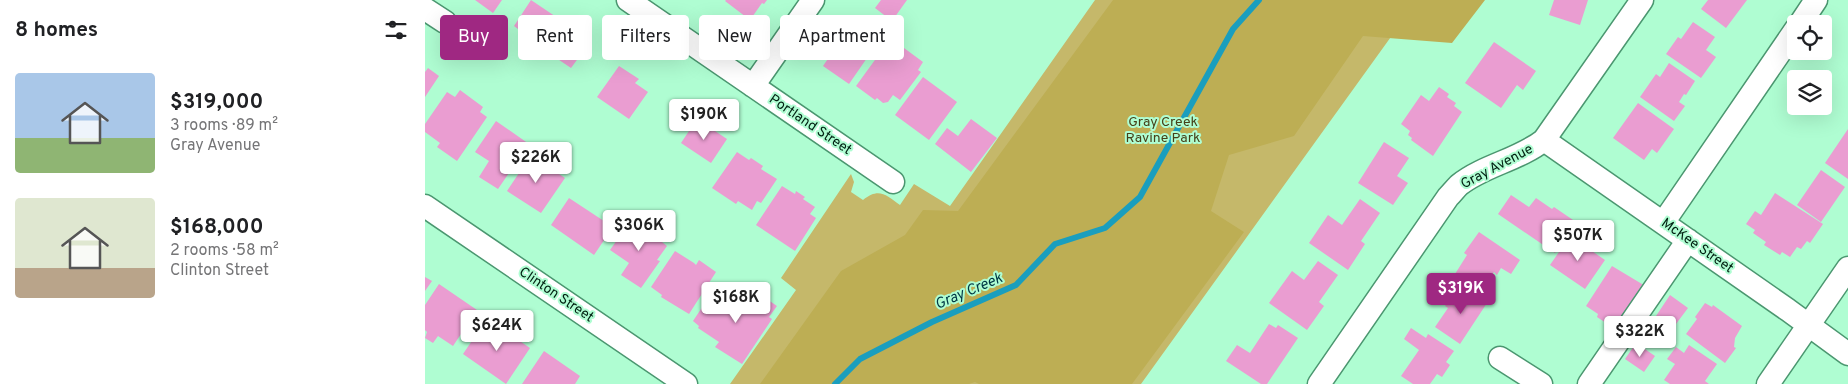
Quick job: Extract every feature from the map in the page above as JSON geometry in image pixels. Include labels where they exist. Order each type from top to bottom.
[{"type":"street","name":"Portland Street","points":[[628,0],[893,182]]},
{"type":"street","points":[[753,86],[813,0]]},
{"type":"street","name":"Gray Avenue","points":[[1319,384],[1448,197],[1459,186],[1473,177],[1528,151],[1544,140],[1642,0]]},
{"type":"street","points":[[1806,15],[1816,0]]},
{"type":"street","points":[[425,9],[440,19]]},
{"type":"street","points":[[1663,223],[1787,42]]},
{"type":"street","name":"McKee Street","points":[[1544,140],[1848,354]]},
{"type":"street","name":"Clinton Street","points":[[425,206],[686,384]]},
{"type":"street","points":[[1589,384],[1688,240]]},
{"type":"street","points":[[1768,384],[1848,268]]},
{"type":"street","points":[[1500,358],[1541,384]]},
{"type":"green space","name":"Gray Creek Ravine Park","points":[[1095,0],[1429,0],[1393,34],[1141,384],[730,384],[796,290],[781,278],[851,174],[854,182],[851,192],[863,200],[878,193],[900,205],[914,184],[950,206]]},
{"type":"green space","name":"Gray Creek Ravine Park","points":[[1113,0],[1485,0],[1452,43],[1363,36],[1294,136],[1229,155],[1211,211],[1244,232],[1132,384],[979,384],[975,382],[969,384],[760,384],[841,271],[905,235],[923,210],[958,211]]},
{"type":"building","points":[[475,0],[502,0],[493,13]]},
{"type":"building","points":[[531,0],[553,15],[521,15]]},
{"type":"building","points":[[767,0],[764,4],[762,3],[754,15],[743,15],[725,1]]},
{"type":"building","points":[[881,0],[907,0],[896,15],[884,15],[875,8]]},
{"type":"building","points":[[1554,0],[1588,0],[1580,25],[1549,15]]},
{"type":"building","points":[[1708,0],[1747,0],[1726,28],[1701,9]]},
{"type":"building","points":[[518,20],[518,29],[514,26]]},
{"type":"building","points":[[1693,22],[1715,37],[1706,50],[1716,57],[1701,78],[1666,54],[1678,37],[1681,39]]},
{"type":"building","points":[[1494,42],[1536,71],[1523,90],[1517,85],[1501,108],[1465,83]]},
{"type":"building","points":[[904,48],[923,62],[918,70],[921,72],[900,100],[893,95],[888,102],[883,103],[877,98],[875,100],[856,86],[875,60],[904,60]]},
{"type":"building","points":[[559,60],[577,60],[571,68]]},
{"type":"building","points":[[827,60],[866,60],[849,84],[823,66]]},
{"type":"building","points":[[1669,63],[1695,81],[1679,102],[1685,106],[1674,121],[1640,97],[1656,74],[1660,77]]},
{"type":"building","points":[[619,66],[639,79],[635,83],[648,92],[629,119],[597,97]]},
{"type":"building","points":[[428,68],[439,76],[425,97],[425,72]]},
{"type":"building","points":[[923,77],[957,102],[929,140],[895,115]]},
{"type":"building","points":[[1439,87],[1449,94],[1447,97],[1456,103],[1454,106],[1462,112],[1433,156],[1411,140],[1412,138],[1408,135],[1410,131],[1401,124],[1421,95],[1429,101]]},
{"type":"building","points":[[460,90],[483,107],[480,112],[487,117],[457,161],[437,147],[440,143],[425,132],[425,124],[447,92],[455,97]]},
{"type":"building","points":[[1638,103],[1674,129],[1657,153],[1652,149],[1644,160],[1613,138]]},
{"type":"building","points":[[697,119],[727,139],[711,163],[681,143]]},
{"type":"building","points":[[971,119],[997,138],[971,172],[935,144],[947,128],[958,136]]},
{"type":"building","points":[[496,121],[529,144],[498,189],[479,177],[489,161],[475,152]]},
{"type":"building","points":[[1848,129],[1848,179],[1825,163]]},
{"type":"building","points":[[1384,142],[1409,158],[1397,176],[1408,183],[1393,205],[1358,183]]},
{"type":"building","points":[[737,152],[763,166],[761,169],[777,179],[761,203],[757,201],[752,210],[738,201],[736,204],[712,188]]},
{"type":"building","points":[[531,155],[565,178],[541,213],[507,191]]},
{"type":"building","points":[[1821,170],[1845,187],[1821,222],[1797,205]]},
{"type":"building","points":[[782,186],[795,194],[796,191],[805,197],[803,199],[815,207],[810,214],[816,218],[795,251],[756,225]]},
{"type":"building","points":[[1775,193],[1823,224],[1810,243],[1807,241],[1801,249],[1797,247],[1790,257],[1782,252],[1780,255],[1764,245],[1766,242],[1753,233],[1755,230],[1746,224],[1755,211],[1761,215]]},
{"type":"building","points":[[1511,195],[1529,207],[1536,198],[1552,209],[1554,207],[1576,222],[1555,253],[1498,214]]},
{"type":"building","points":[[569,198],[613,227],[594,255],[551,225]]},
{"type":"building","points":[[1360,199],[1380,213],[1361,241],[1365,244],[1348,270],[1309,243],[1328,215],[1342,225]]},
{"type":"building","points":[[631,220],[645,230],[647,226],[660,234],[657,238],[667,246],[657,260],[660,261],[641,288],[621,275],[629,263],[610,250]]},
{"type":"building","points":[[1479,232],[1520,260],[1511,274],[1501,268],[1497,275],[1494,272],[1485,284],[1477,278],[1472,286],[1455,274],[1467,255],[1464,253]]},
{"type":"building","points":[[1570,236],[1605,260],[1585,289],[1550,265]]},
{"type":"building","points":[[675,251],[696,265],[699,260],[716,272],[689,314],[661,297],[662,295],[651,287]]},
{"type":"building","points":[[1318,261],[1338,275],[1319,302],[1324,306],[1307,330],[1269,303],[1292,271],[1304,280]]},
{"type":"building","points":[[1612,266],[1647,287],[1615,329],[1597,317],[1598,314],[1586,306]]},
{"type":"building","points":[[425,277],[432,281],[425,291]]},
{"type":"building","points":[[439,284],[477,310],[453,346],[438,336],[433,343],[425,338],[427,332],[425,330],[425,305]]},
{"type":"building","points":[[1465,287],[1487,303],[1460,344],[1435,327],[1448,308],[1445,306],[1451,297],[1456,300]]},
{"type":"building","points":[[755,291],[777,306],[769,317],[772,319],[742,364],[715,347],[719,342],[698,328],[699,326],[693,321],[709,297],[718,303],[726,296],[744,308]]},
{"type":"building","points":[[1670,295],[1688,308],[1673,328],[1656,316]]},
{"type":"building","points":[[1705,303],[1712,307],[1713,305],[1742,326],[1735,338],[1734,347],[1736,348],[1725,363],[1686,334],[1697,319],[1695,317]]},
{"type":"building","points":[[484,323],[492,329],[495,324],[530,348],[506,384],[463,354]]},
{"type":"building","points":[[1269,324],[1276,328],[1278,325],[1298,338],[1267,384],[1261,384],[1226,361],[1237,345],[1250,353]]},
{"type":"building","points":[[1411,328],[1426,338],[1428,334],[1454,351],[1446,362],[1450,365],[1442,377],[1437,374],[1430,384],[1413,384],[1401,376],[1419,350],[1404,339]]},
{"type":"building","points":[[1636,343],[1655,356],[1644,372],[1625,359]]},
{"type":"building","points":[[1689,345],[1717,364],[1705,381],[1709,384],[1670,384],[1664,380],[1675,364],[1667,359],[1676,347],[1684,353]]},
{"type":"building","points":[[544,351],[580,376],[575,384],[522,384]]},
{"type":"waterway","name":"Gray Creek","points":[[835,384],[860,359],[932,322],[1016,285],[1055,244],[1105,228],[1140,197],[1233,29],[1259,0]]}]
